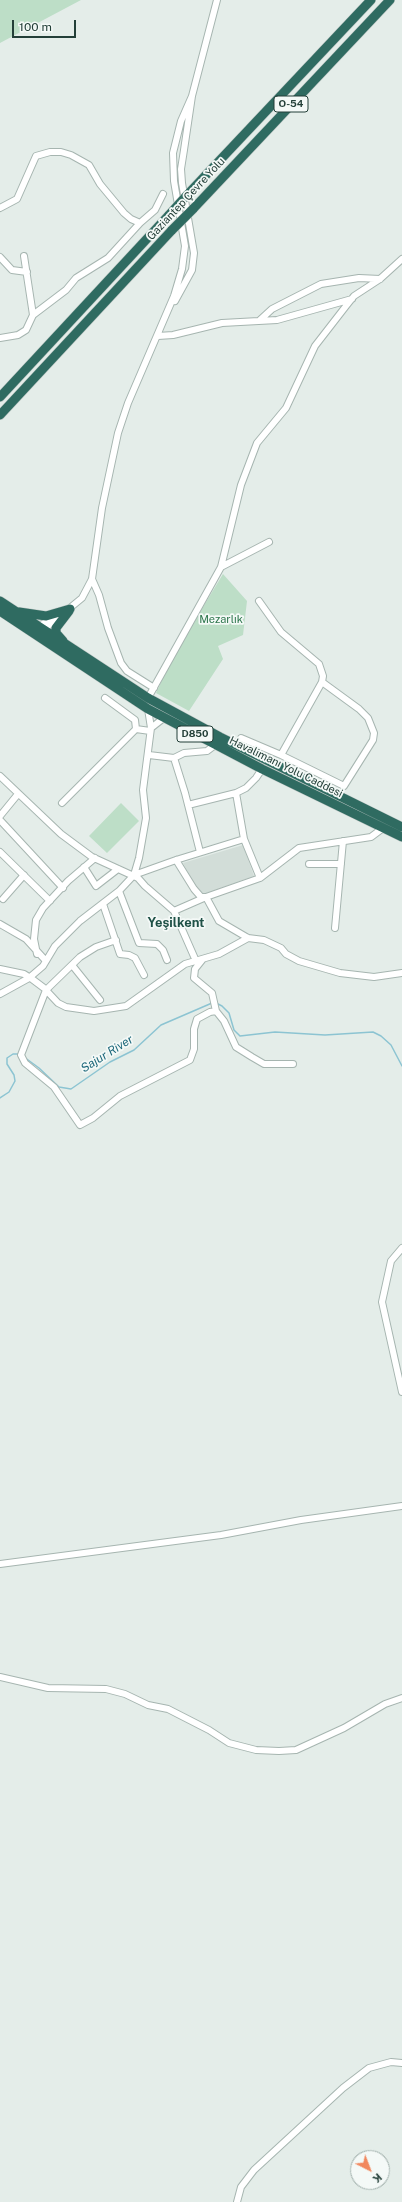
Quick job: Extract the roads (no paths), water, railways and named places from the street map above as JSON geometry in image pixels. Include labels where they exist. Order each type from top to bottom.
[{"type":"highway","name":"Gaziantep Çevre Yolu","points":[[0,397],[188,194],[371,0]]},
{"type":"highway","name":"Gaziantep Çevre Yolu","points":[[0,415],[172,230],[390,0]]},
{"type":"highway","name":"Havalimanı Yolu Caddesi","points":[[0,601],[36,631],[148,709],[262,769],[402,837]]},
{"type":"highway","points":[[10,608],[34,615],[58,613],[70,609]]},
{"type":"highway","points":[[70,609],[59,621],[56,628],[59,636],[74,651]]},
{"type":"highway","name":"Havalimanı Yolu Caddesi","points":[[0,611],[74,651],[148,698],[236,745],[402,826]]},
{"type":"street","points":[[165,318],[189,275],[194,253],[181,169],[192,96],[216,0]]},
{"type":"street","points":[[36,631],[70,609],[82,598],[92,579],[102,508],[118,433],[128,403],[158,336],[182,269],[185,246],[174,181],[173,153],[182,121],[192,96]]},
{"type":"street","points":[[0,208],[18,199],[36,156],[50,152],[61,152],[71,154],[89,165],[100,184],[130,219],[140,223]]},
{"type":"street","points":[[0,338],[18,335],[26,330],[34,315],[66,290],[76,278],[108,258],[140,223],[155,210],[163,194]]},
{"type":"street","points":[[24,256],[34,315]]},
{"type":"street","points":[[0,257],[12,270],[27,272]]},
{"type":"street","points":[[148,698],[221,567],[241,485],[257,443],[286,408],[315,346],[352,299],[380,279],[402,259]]},
{"type":"street","points":[[260,320],[272,309],[321,284],[359,278],[380,279]]},
{"type":"street","points":[[158,336],[173,336],[212,324],[276,320],[352,299]]},
{"type":"street","points":[[221,567],[269,542]]},
{"type":"street","points":[[92,579],[99,595],[108,628],[121,663],[127,671],[154,688]]},
{"type":"street","points":[[259,601],[281,632],[319,664],[323,676],[322,682],[281,755]]},
{"type":"street","points":[[236,745],[241,738],[281,755],[344,786],[373,740],[374,733],[368,718],[359,709],[322,682]]},
{"type":"street","points":[[105,698],[135,720],[136,729]]},
{"type":"street","points":[[0,994],[29,978],[46,961],[55,946],[80,921],[119,891],[134,875],[139,858],[146,818],[143,790],[149,755],[150,729],[148,709]]},
{"type":"street","points":[[62,803],[136,729],[150,729],[165,717]]},
{"type":"street","points":[[149,755],[174,758],[184,753],[206,751],[215,745]]},
{"type":"street","points":[[174,758],[200,852]]},
{"type":"street","points":[[188,805],[236,793],[249,785],[262,769]]},
{"type":"street","points":[[0,776],[61,834],[94,858],[134,875],[174,911],[196,961]]},
{"type":"street","points":[[236,793],[244,840],[260,878]]},
{"type":"street","points":[[0,816],[18,794]]},
{"type":"street","points":[[0,820],[63,888]]},
{"type":"street","points":[[174,911],[206,897],[260,878],[299,848],[371,837],[384,828]]},
{"type":"street","points":[[134,875],[200,852],[244,840]]},
{"type":"street","points":[[335,928],[343,841]]},
{"type":"street","points":[[0,852],[50,901]]},
{"type":"street","points":[[37,954],[34,939],[36,920],[50,901],[94,858]]},
{"type":"street","points":[[176,860],[194,889],[201,897],[206,897]]},
{"type":"street","points":[[309,864],[341,864]]},
{"type":"street","points":[[84,867],[96,886],[118,869]]},
{"type":"street","points":[[2,899],[24,875]]},
{"type":"street","points":[[119,891],[139,943],[157,944],[163,950],[167,960]]},
{"type":"street","points":[[206,897],[219,920],[248,938],[264,940],[281,948],[286,954],[299,961],[329,971],[374,977],[402,973]]},
{"type":"street","points":[[103,904],[120,954],[129,955],[135,958],[144,975]]},
{"type":"street","points":[[0,924],[26,939],[37,954],[46,961]]},
{"type":"street","points":[[0,969],[24,974],[46,990],[58,1003],[66,1007],[94,1011],[126,1006],[185,964],[219,954],[248,938]]},
{"type":"street","points":[[116,940],[96,947],[72,965],[46,990],[22,1057],[54,1087],[80,1125],[93,1118],[120,1096],[190,1060],[194,1049],[194,1029],[197,1019],[216,1007]]},
{"type":"street","points":[[204,958],[195,968],[194,978],[212,993],[216,1007],[236,1047],[264,1064],[293,1064]]},
{"type":"street","points":[[72,965],[100,1000]]},
{"type":"street","points":[[402,1248],[391,1261],[382,1302],[402,1392]]},
{"type":"street","points":[[0,1564],[221,1535],[301,1520],[402,1506]]},
{"type":"street","points":[[0,1676],[48,1688],[106,1689],[125,1694],[148,1705],[168,1709],[229,1743],[256,1750],[296,1750],[344,1728],[385,1704],[402,1698]]},
{"type":"street","points":[[238,2202],[241,2187],[254,2170],[343,2088],[369,2068],[391,2062],[402,2063]]},
{"type":"waterway","name":"Sajur River","points":[[24,1057],[39,1068],[59,1087],[71,1089],[110,1062],[134,1050],[161,1025],[212,1003]]},
{"type":"waterway","name":"Sajur River","points":[[216,1003],[222,1006],[229,1013],[234,1030],[240,1036],[275,1032],[325,1035],[373,1032],[381,1036],[391,1045],[402,1066]]},
{"type":"waterway","name":"Sajur River","points":[[0,1098],[9,1092],[15,1081],[14,1075],[7,1064],[7,1058],[13,1054],[19,1054]]},
{"type":"district","name":"Yeşilkent","points":[[176,923]]},
{"type":"park label","name":"Mezarlık","points":[[221,620]]}]
